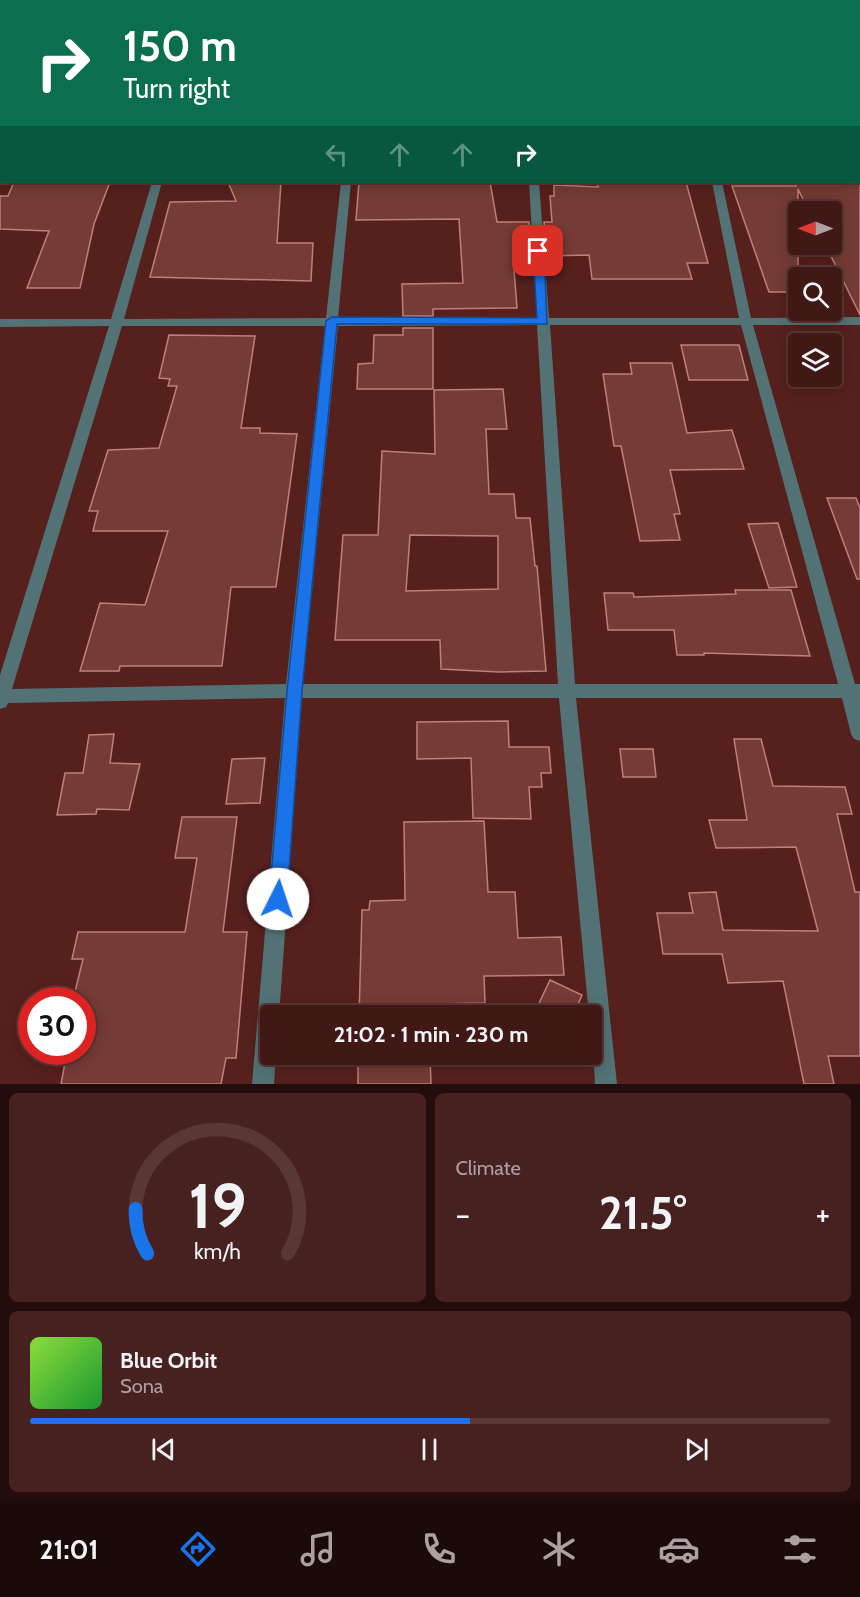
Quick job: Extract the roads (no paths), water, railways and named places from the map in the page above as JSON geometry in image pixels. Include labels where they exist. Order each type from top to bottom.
[{"type":"street","points":[[157,183],[116,324],[1,698],[294,691],[853,691]]},
{"type":"street","points":[[263,1084],[294,691],[346,183]]},
{"type":"street","points":[[534,183],[567,691],[606,1084]]},
{"type":"street","points":[[717,183],[746,321],[853,691],[860,735]]},
{"type":"street","points":[[0,323],[860,321]]}]
